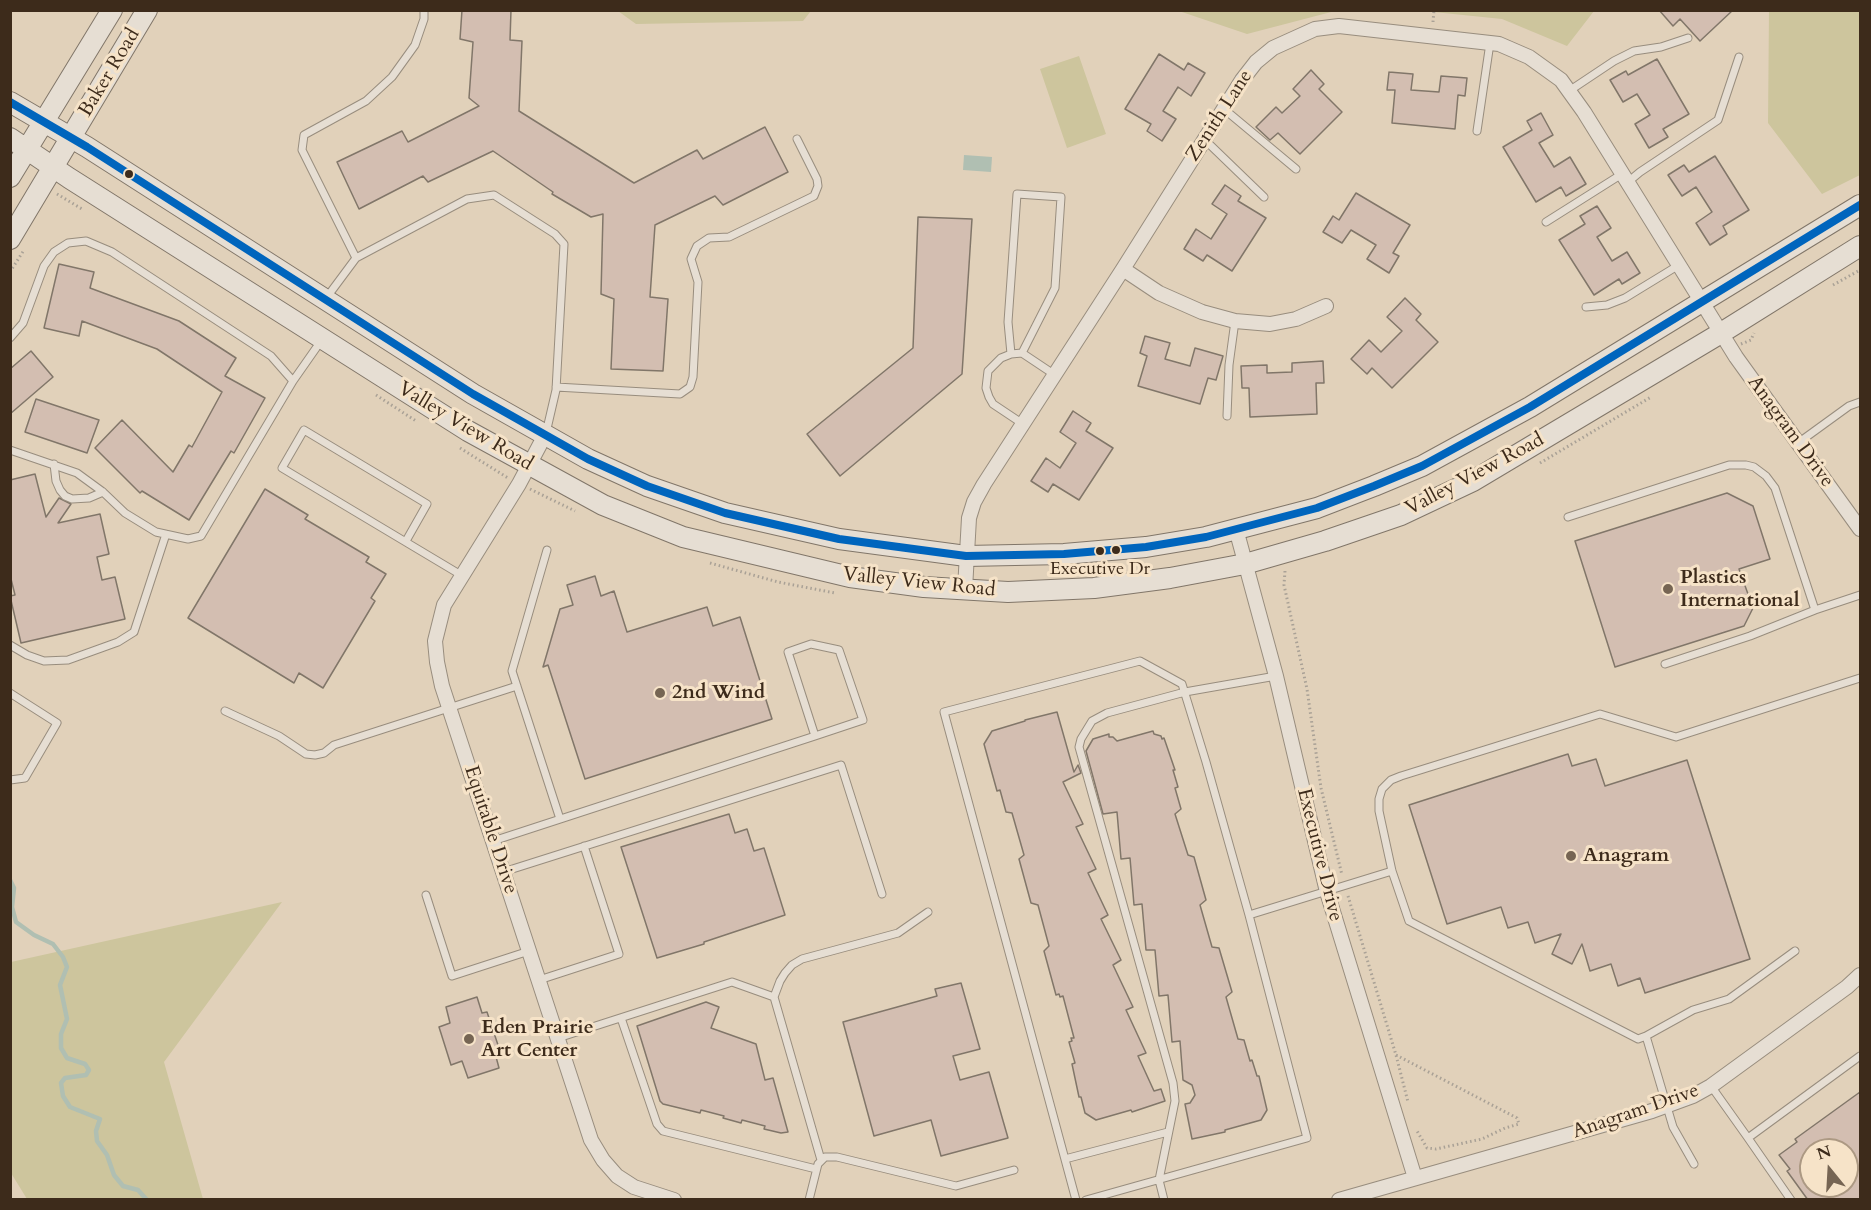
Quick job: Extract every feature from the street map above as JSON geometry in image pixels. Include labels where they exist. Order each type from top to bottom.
[{"type":"main road","name":"Baker Road","points":[[10,177],[112,10]]},
{"type":"main road","name":"Baker Road","points":[[10,239],[147,10]]},
{"type":"main road","name":"Valley View Road","points":[[10,102],[71,138],[473,394],[588,459],[647,486],[725,513],[838,540],[966,556],[1064,554],[1146,547],[1206,537],[1317,508],[1422,466],[1530,407],[1860,206]]},
{"type":"main road","name":"Valley View Road","points":[[10,138],[468,431],[603,505],[683,537],[850,578],[1008,592],[1094,588],[1170,578],[1245,564],[1401,515],[1473,481],[1726,341],[1860,246]]},
{"type":"street","name":"Zenith Lane","points":[[965,589],[969,518],[974,502],[1256,62],[1273,48],[1315,29],[1339,27],[1499,44],[1529,57],[1561,80],[1584,112],[1726,341]]},
{"type":"street","points":[[1123,269],[1159,293],[1202,312],[1235,321],[1270,324],[1296,319],[1326,306]]},
{"type":"street","name":"Anagram Drive","points":[[1726,341],[1860,530]]},
{"type":"street","name":"Equitable Drive","points":[[545,435],[519,484],[444,605],[435,641],[437,662],[450,709],[591,1140],[603,1160],[639,1195],[674,1200]]},
{"type":"street","name":"Executive Drive","points":[[1236,529],[1276,676],[1327,892],[1415,1178]]},
{"type":"street","name":"Anagram Drive","points":[[1415,1178],[1667,1106],[1693,1096],[1847,987],[1860,975]]},
{"type":"street","points":[[1338,1200],[1415,1178]]},
{"type":"lane","points":[[356,258],[302,150],[304,135],[366,101],[393,77],[415,45],[424,19],[424,10]]},
{"type":"lane","points":[[1569,91],[1614,61],[1634,51],[1661,47],[1688,38]]},
{"type":"lane","points":[[1477,131],[1490,43]]},
{"type":"lane","points":[[1546,222],[1640,172],[1718,120],[1739,57]]},
{"type":"lane","points":[[1224,109],[1296,169]]},
{"type":"lane","points":[[556,387],[680,394],[690,387],[693,377],[698,282],[691,259],[697,246],[709,238],[729,237],[814,196],[818,186],[817,179],[797,139]]},
{"type":"lane","points":[[1204,140],[1264,197]]},
{"type":"lane","points":[[326,300],[356,258],[467,199],[494,195],[555,234],[564,244],[556,387],[545,435]]},
{"type":"lane","points":[[1011,354],[1008,322],[1017,195],[1061,197],[1055,288],[1022,353]]},
{"type":"lane","points":[[10,338],[23,323],[44,266],[54,252],[68,243],[86,241],[112,252],[271,356],[294,381]]},
{"type":"lane","points":[[1586,308],[1607,305],[1625,298],[1679,265]]},
{"type":"lane","points":[[1227,416],[1235,321]]},
{"type":"lane","points":[[10,450],[77,473],[103,492],[125,513],[156,532],[188,539],[201,536],[294,381],[322,339]]},
{"type":"lane","points":[[1023,424],[993,404],[986,388],[988,370],[1001,358],[1022,353],[1055,375]]},
{"type":"lane","points":[[1798,443],[1849,406],[1860,402]]},
{"type":"lane","points":[[406,542],[427,504],[304,430],[282,468],[461,575]]},
{"type":"lane","points":[[54,464],[56,481],[65,496],[72,499],[89,498],[103,492]]},
{"type":"lane","points":[[1568,517],[1729,465],[1754,467],[1766,476],[1775,488],[1815,610]]},
{"type":"lane","points":[[10,645],[27,656],[44,662],[68,660],[118,642],[134,632],[166,534]]},
{"type":"lane","points":[[548,550],[512,671],[560,819]]},
{"type":"lane","points":[[1665,664],[1750,636],[1860,595]]},
{"type":"lane","points":[[493,841],[816,736],[863,720],[839,650],[811,644],[788,652],[816,736]]},
{"type":"lane","points":[[1076,1200],[944,712],[1140,661],[1182,684],[1185,692],[1249,915],[1306,1138],[1086,1200]]},
{"type":"lane","points":[[1164,1200],[1159,1180],[1175,1101],[1173,1083],[1079,747],[1088,726],[1098,717],[1185,692],[1276,676]]},
{"type":"lane","points":[[1795,951],[1729,999],[1693,1010],[1638,1039],[1409,921],[1392,871],[1379,811],[1379,799],[1382,789],[1391,780],[1600,714],[1676,737],[1860,678]]},
{"type":"lane","points":[[225,711],[279,736],[301,751],[315,755],[324,753],[334,745],[517,686]]},
{"type":"lane","points":[[10,693],[57,723],[25,778],[10,780]]},
{"type":"lane","points":[[503,872],[841,765],[882,894]]},
{"type":"lane","points":[[539,980],[619,954],[584,846]]},
{"type":"lane","points":[[1249,915],[1392,871]]},
{"type":"lane","points":[[426,895],[452,976],[530,951]]},
{"type":"lane","points":[[809,1200],[816,1169],[821,1160],[774,997],[780,981],[792,965],[802,959],[898,933],[928,912]]},
{"type":"lane","points":[[558,1038],[732,982],[774,997]]},
{"type":"lane","points":[[621,1018],[657,1124],[663,1131],[816,1169]]},
{"type":"lane","points":[[1646,1036],[1673,1127],[1694,1164]]},
{"type":"lane","points":[[1748,1138],[1860,1056]]},
{"type":"lane","points":[[1710,1086],[1791,1200]]},
{"type":"lane","points":[[1065,1159],[1168,1132]]},
{"type":"lane","points":[[821,1160],[837,1157],[956,1186],[1014,1170]]},
{"type":"path","points":[[58,195],[83,209]]},
{"type":"path","points":[[1726,341],[1750,340]]},
{"type":"path","points":[[374,393],[424,425]]},
{"type":"path","points":[[1535,466],[1652,396]]},
{"type":"path","points":[[454,445],[519,484],[584,515]]},
{"type":"path","points":[[707,562],[778,582],[838,593]]},
{"type":"path","points":[[1276,573],[1294,569]]},
{"type":"path","points":[[1285,571],[1284,585],[1307,689],[1321,788],[1345,886],[1396,1055],[1409,1109]]},
{"type":"path","points":[[1396,1055],[1517,1118],[1519,1124],[1504,1128],[1482,1139],[1436,1149],[1427,1148],[1415,1126]]},
{"type":"shaded area","points":[[618,11],[811,11],[803,21],[636,24]]},
{"type":"shaded area","points":[[1179,11],[1335,11],[1247,34]]},
{"type":"shaded area","points":[[1424,11],[1594,11],[1567,46],[1502,19]]},
{"type":"shaded area","points":[[1769,11],[1860,11],[1860,175],[1822,194],[1768,123]]},
{"type":"shaded area","points":[[1079,56],[1106,134],[1067,148],[1040,69]]},
{"type":"shaded area","points":[[964,155],[992,157],[991,172],[963,170]]},
{"type":"shaded area","points":[[282,902],[164,1062],[203,1199],[27,1199],[11,1173],[11,962]]},
{"type":"building","points":[[462,10],[511,10],[510,40],[522,41],[519,111],[634,183],[697,150],[703,159],[765,127],[788,172],[723,205],[715,196],[655,225],[650,297],[668,299],[663,371],[611,369],[614,299],[601,294],[603,214],[591,217],[552,194],[553,192],[493,151],[428,182],[423,176],[359,209],[337,162],[402,131],[408,142],[479,106],[469,98],[473,42],[460,39]]},
{"type":"building","points":[[1659,10],[1733,10],[1700,41],[1680,19],[1673,26]]},
{"type":"building","points":[[1159,54],[1184,70],[1188,63],[1205,73],[1191,96],[1178,87],[1163,111],[1176,119],[1162,141],[1147,131],[1151,124],[1125,109]]},
{"type":"building","points":[[1657,59],[1689,114],[1663,129],[1668,137],[1649,148],[1635,124],[1650,115],[1637,94],[1623,102],[1610,80],[1626,71],[1628,75]]},
{"type":"building","points":[[1311,70],[1324,84],[1319,89],[1342,112],[1300,154],[1278,133],[1270,140],[1256,127],[1276,107],[1282,113],[1300,96],[1293,89]]},
{"type":"building","points":[[1389,72],[1413,74],[1411,90],[1439,92],[1441,76],[1467,78],[1465,96],[1458,95],[1455,129],[1392,123],[1395,90],[1387,90]]},
{"type":"building","points":[[1541,113],[1553,135],[1539,143],[1554,167],[1570,157],[1586,184],[1566,196],[1561,187],[1536,202],[1503,147],[1532,130],[1527,121]]},
{"type":"building","points":[[1715,156],[1749,210],[1723,226],[1727,234],[1710,245],[1696,223],[1712,212],[1696,187],[1682,196],[1668,175],[1684,165],[1689,172]]},
{"type":"building","points":[[1225,185],[1241,196],[1238,201],[1266,218],[1232,271],[1207,255],[1203,261],[1184,249],[1196,229],[1211,239],[1227,214],[1212,204]]},
{"type":"building","points":[[1356,193],[1410,225],[1393,253],[1399,256],[1389,273],[1367,259],[1376,245],[1351,230],[1342,243],[1323,232],[1333,216],[1339,220]]},
{"type":"building","points":[[1597,206],[1611,228],[1597,237],[1612,261],[1627,252],[1640,273],[1622,284],[1619,279],[1594,295],[1559,240],[1585,224],[1580,216]]},
{"type":"building","points":[[918,217],[972,219],[962,374],[840,476],[807,434],[913,348]]},
{"type":"building","points":[[59,264],[94,272],[90,288],[179,321],[236,358],[225,376],[265,398],[234,453],[231,451],[189,520],[142,491],[140,493],[95,448],[122,420],[173,472],[189,445],[192,447],[222,392],[157,349],[82,321],[79,336],[44,328]]},
{"type":"building","points":[[1405,298],[1421,314],[1416,320],[1438,342],[1392,388],[1372,368],[1367,374],[1351,359],[1369,340],[1381,352],[1402,331],[1387,317]]},
{"type":"building","points":[[1145,336],[1170,343],[1165,359],[1190,366],[1195,348],[1223,356],[1216,380],[1208,378],[1200,404],[1138,386],[1147,356],[1140,353]]},
{"type":"building","points":[[31,351],[53,377],[10,414],[10,369]]},
{"type":"building","points":[[1323,361],[1324,383],[1316,383],[1317,414],[1250,417],[1249,388],[1242,388],[1241,366],[1267,365],[1267,373],[1292,372],[1292,363]]},
{"type":"building","points":[[36,399],[99,420],[87,453],[25,432]]},
{"type":"building","points":[[1073,411],[1091,423],[1086,431],[1113,448],[1079,500],[1053,484],[1048,492],[1031,481],[1046,458],[1060,468],[1076,443],[1060,432]]},
{"type":"building","points":[[35,474],[46,517],[59,498],[71,504],[58,523],[100,514],[109,554],[97,557],[102,580],[115,577],[125,619],[21,643],[10,596],[15,595],[10,575],[10,480]]},
{"type":"building","points":[[265,489],[308,515],[305,519],[369,557],[366,562],[386,574],[371,598],[375,601],[323,688],[299,673],[294,683],[188,618]]},
{"type":"building","name":"Plastics International","points":[[1727,493],[1753,506],[1770,559],[1739,569],[1753,608],[1744,626],[1615,667],[1575,541]]},
{"type":"building","name":"2nd Wind","points":[[595,576],[601,596],[614,591],[627,632],[707,607],[713,626],[740,617],[772,719],[585,779],[548,665],[543,667],[560,609],[573,605],[567,585]]},
{"type":"building","points":[[1057,712],[1074,772],[1078,765],[1081,773],[1063,782],[1083,824],[1076,827],[1096,869],[1088,873],[1108,915],[1101,919],[1121,960],[1113,965],[1133,1007],[1126,1010],[1146,1053],[1138,1056],[1154,1091],[1161,1089],[1165,1101],[1132,1112],[1131,1110],[1096,1120],[1085,1113],[1081,1097],[1079,1097],[1072,1064],[1075,1063],[1069,1042],[1072,1041],[1071,1038],[1074,1038],[1063,996],[1056,995],[1044,951],[1049,946],[1038,905],[1031,903],[1019,859],[1024,855],[1012,813],[1006,812],[1000,790],[997,791],[984,744],[992,731]]},
{"type":"building","points":[[1153,731],[1154,734],[1164,738],[1175,770],[1173,770],[1178,787],[1175,788],[1181,809],[1175,814],[1188,855],[1194,857],[1206,900],[1200,905],[1212,947],[1219,948],[1232,992],[1226,997],[1238,1039],[1244,1040],[1250,1061],[1252,1060],[1257,1076],[1259,1076],[1267,1110],[1261,1120],[1225,1130],[1225,1132],[1192,1139],[1185,1104],[1190,1103],[1195,1095],[1192,1085],[1183,1080],[1180,1041],[1172,1042],[1168,995],[1159,996],[1155,950],[1146,950],[1142,904],[1134,905],[1130,858],[1121,859],[1117,812],[1103,814],[1086,751],[1093,739],[1109,734],[1109,737],[1117,741]]},
{"type":"building","name":"Anagram","points":[[1568,754],[1572,766],[1596,759],[1605,786],[1687,760],[1750,959],[1645,993],[1640,978],[1618,986],[1611,964],[1590,971],[1582,944],[1572,964],[1552,954],[1561,934],[1535,943],[1528,922],[1508,928],[1501,907],[1447,924],[1409,805]]},
{"type":"building","points":[[729,814],[735,833],[747,829],[754,851],[764,848],[785,915],[657,958],[621,847]]},
{"type":"building","points":[[961,983],[980,1049],[953,1056],[960,1080],[989,1072],[1008,1138],[941,1156],[931,1120],[874,1136],[843,1022],[937,996],[935,989]]},
{"type":"building","name":"Eden Prairie Art Center","points":[[477,997],[482,1013],[487,1012],[500,1051],[495,1053],[499,1068],[468,1078],[462,1061],[451,1065],[439,1027],[450,1023],[446,1007]]},
{"type":"building","points":[[706,1002],[719,1007],[711,1028],[756,1044],[765,1080],[773,1078],[788,1132],[781,1133],[764,1129],[765,1126],[742,1120],[741,1123],[723,1118],[724,1116],[701,1110],[700,1113],[663,1104],[660,1101],[637,1026]]},
{"type":"building","points":[[1860,1092],[1860,1200],[1808,1200],[1807,1198],[1859,1198],[1859,1138],[1799,1138],[1799,1188],[1787,1171],[1790,1169],[1779,1155],[1797,1142],[1795,1139]]},
{"type":"waterway","points":[[10,880],[14,888],[12,907],[16,922],[34,935],[53,944],[67,967],[60,985],[67,1019],[61,1034],[61,1048],[67,1058],[85,1064],[89,1070],[86,1075],[65,1078],[61,1083],[63,1096],[70,1107],[100,1119],[96,1131],[97,1141],[107,1155],[114,1175],[123,1186],[138,1190],[147,1200]]},
{"type":"transit line","points":[[10,102],[87,147],[473,394],[588,459],[647,486],[725,513],[839,539],[966,556],[1064,554],[1146,547],[1206,537],[1317,508],[1374,486],[1422,466],[1530,407],[1860,205]]},
{"type":"place","name":"Executive Dr","points":[[1100,551]]},
{"type":"place","name":"Plastics International","points":[[1668,589]]},
{"type":"place","name":"2nd Wind","points":[[660,693]]},
{"type":"place","name":"Anagram","points":[[1571,856]]},
{"type":"place","name":"Eden Prairie Art Center","points":[[469,1039]]}]
